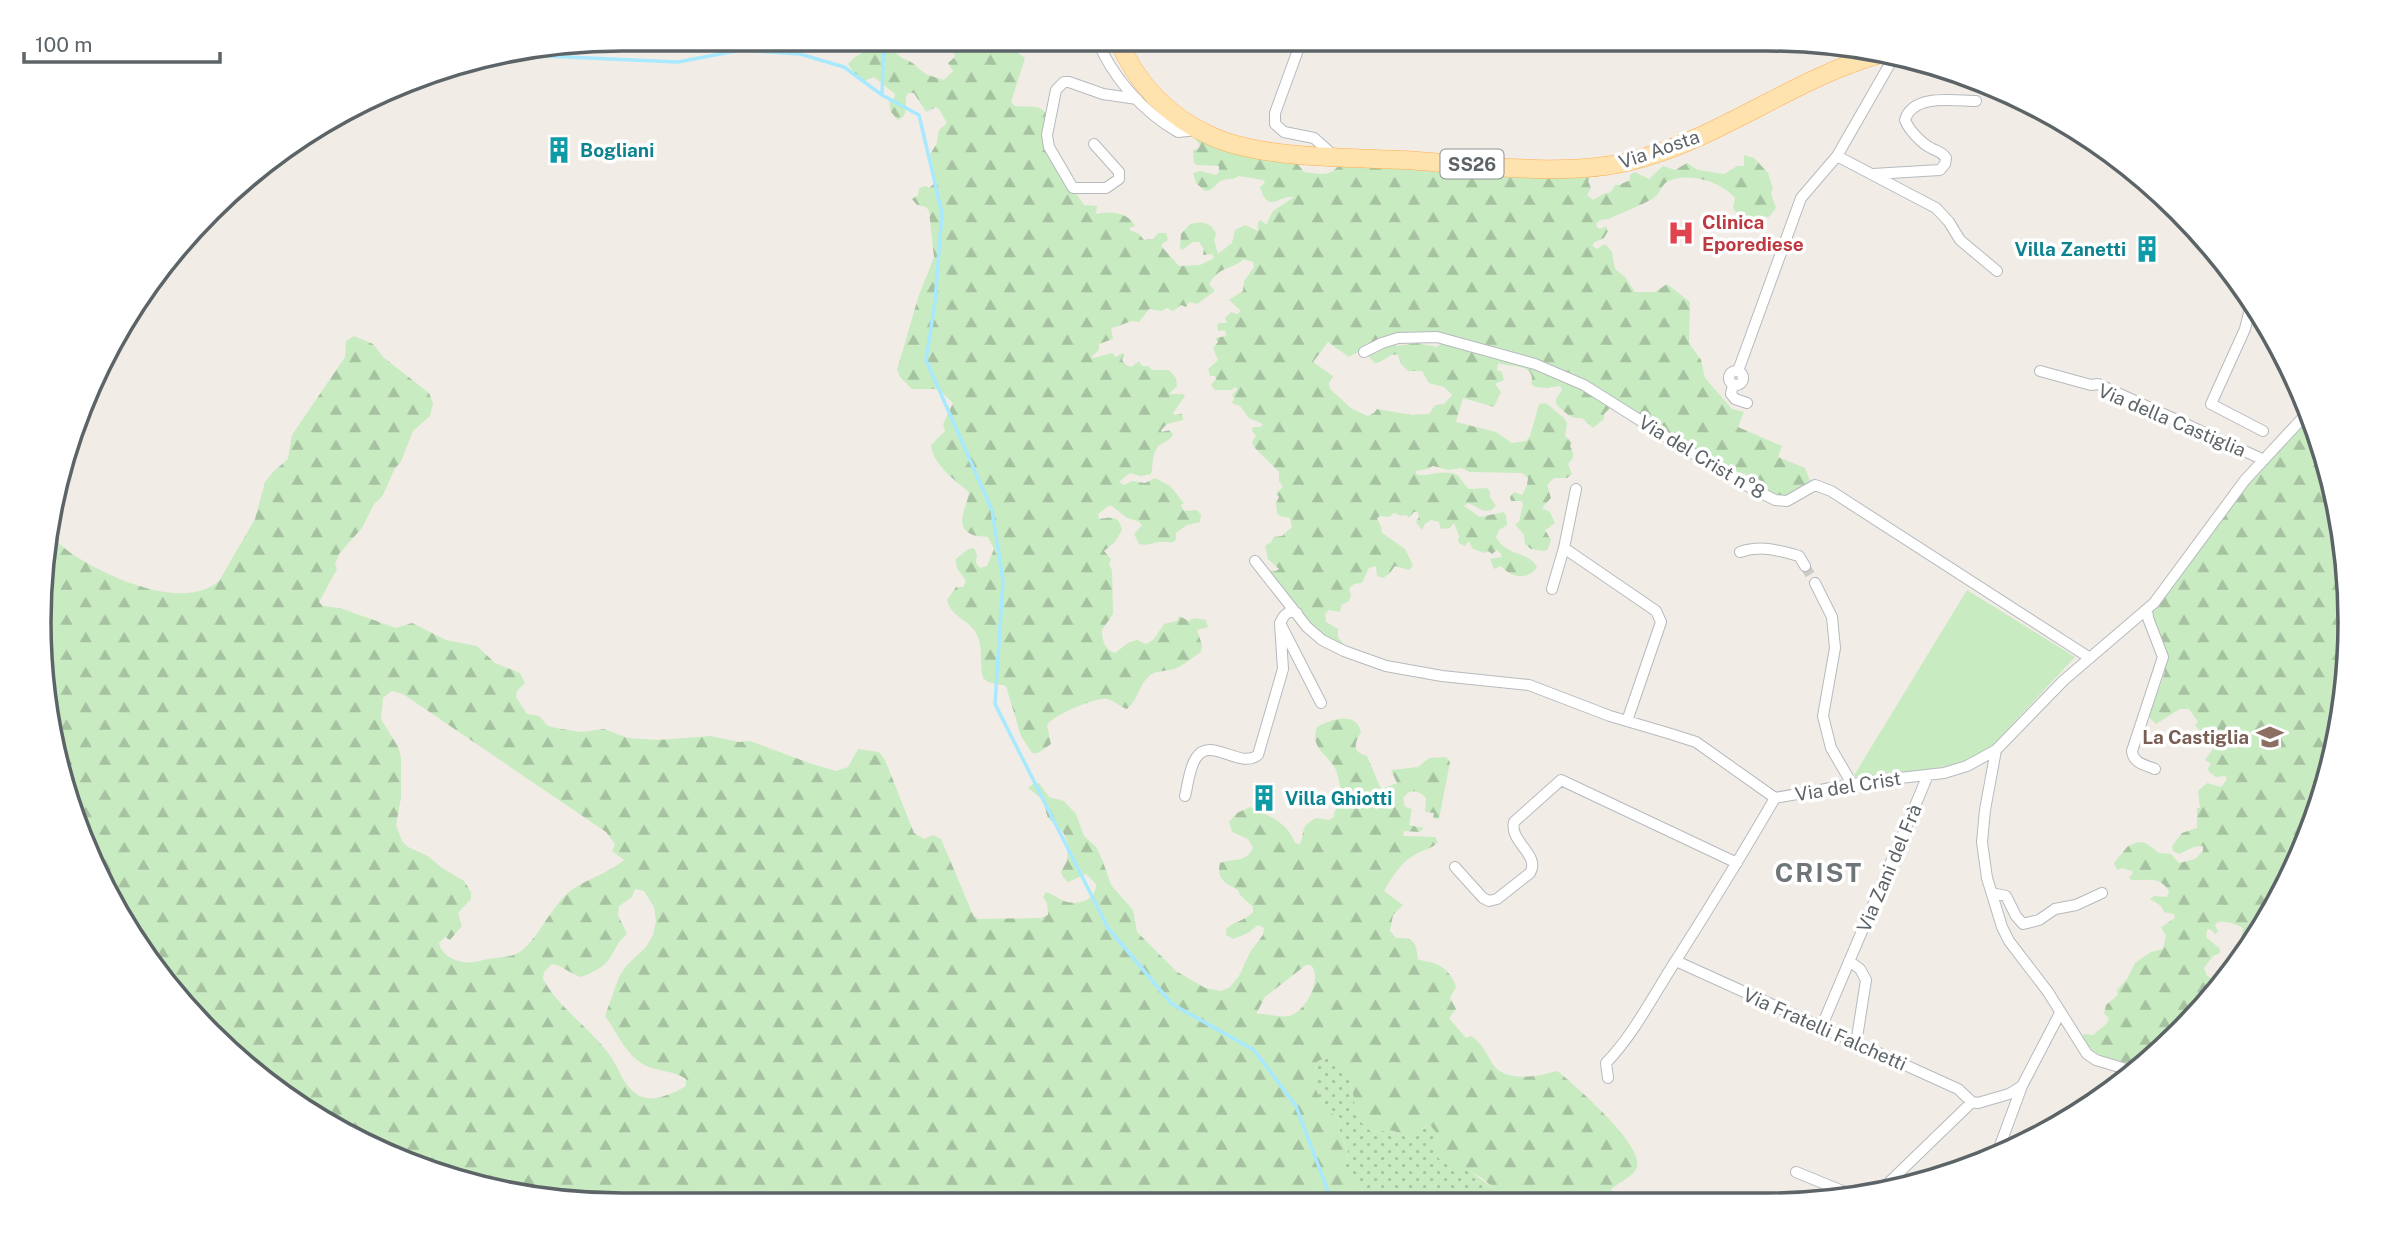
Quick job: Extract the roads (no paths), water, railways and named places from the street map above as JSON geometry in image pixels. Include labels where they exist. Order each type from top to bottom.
[{"type":"main road","name":"Via Aosta","points":[[1124,51],[1130,65],[1150,92],[1173,114],[1198,130],[1244,148],[1545,169],[1614,165],[1656,154],[1816,80],[1867,60]]},
{"type":"street","points":[[1103,51],[1111,69],[1159,119],[1178,132],[1198,130]]},
{"type":"street","points":[[1298,51],[1275,113],[1275,124],[1284,132],[1314,138],[1334,156]]},
{"type":"street","points":[[1747,403],[1735,399],[1731,394],[1733,384],[1739,384],[1742,380],[1738,371],[1801,198],[1837,156],[1881,63]]},
{"type":"street","points":[[1094,144],[1120,176],[1106,188],[1073,188],[1048,141],[1054,95],[1059,86],[1069,82],[1103,94],[1137,99]]},
{"type":"street","points":[[1870,174],[1940,170],[1946,158],[1941,151],[1929,147],[1910,130],[1905,120],[1907,115],[1916,106],[1927,101],[1976,101]]},
{"type":"street","points":[[1837,156],[1936,208],[1960,240],[1997,271]]},
{"type":"street","points":[[2249,315],[2211,404],[2263,431]]},
{"type":"street","name":"Via del Crist n°8","points":[[1364,352],[1398,338],[1437,337],[1535,364],[1572,379],[1730,477],[1775,500],[1787,501],[1815,485],[1831,491],[2090,658]]},
{"type":"street","name":"Via della Castiglia","points":[[2039,371],[2091,385],[2098,384],[2264,460]]},
{"type":"street","name":"Via del Crist","points":[[1608,1078],[1606,1063],[1619,1050],[1676,961],[1775,798],[1852,784],[1944,773],[1967,766],[1996,750],[2064,680],[2154,603],[2245,480],[2301,420]]},
{"type":"street","points":[[1552,589],[1564,548],[1576,489]]},
{"type":"street","points":[[1740,552],[1755,547],[1773,549],[1799,555],[1805,566]]},
{"type":"street","points":[[1564,548],[1657,611],[1660,616],[1661,622],[1626,721]]},
{"type":"street","points":[[1255,561],[1307,627],[1322,640],[1366,660],[1443,676],[1529,685],[1626,721],[1696,742],[1775,798]]},
{"type":"street","points":[[1815,583],[1832,617],[1835,648],[1823,716],[1831,748],[1852,784]]},
{"type":"street","points":[[2147,609],[2163,657],[2132,757],[2155,769]]},
{"type":"street","points":[[1185,796],[1195,758],[1201,753],[1212,750],[1246,760],[1258,755],[1283,669],[1280,623],[1290,611],[1297,613]]},
{"type":"street","points":[[1280,623],[1321,703]]},
{"type":"street","points":[[1996,750],[1984,810],[1982,842],[2002,927],[2009,942],[2048,992],[2087,1054],[2096,1060],[2123,1068]]},
{"type":"street","name":"Via Zani del Frà","points":[[1821,1028],[1928,775]]},
{"type":"street","points":[[1455,867],[1483,898],[1489,901],[1531,873],[1532,861],[1514,835],[1514,822],[1561,780],[1737,863]]},
{"type":"street","points":[[1992,893],[2006,896],[2015,916],[2024,924],[2039,920],[2055,909],[2076,905],[2102,893]]},
{"type":"street","name":"Via Fratelli Falchetti","points":[[1676,961],[1958,1090],[1972,1102]]},
{"type":"street","points":[[1849,961],[1860,969],[1866,980],[1856,1044]]},
{"type":"street","points":[[2001,1143],[2022,1086],[2059,1011]]},
{"type":"street","points":[[1893,1179],[1972,1102],[1978,1104],[2009,1094],[2022,1086]]},
{"type":"street","points":[[1796,1172],[1836,1189]]},
{"type":"waterway","points":[[546,56],[678,62],[736,51]]},
{"type":"waterway","points":[[756,51],[800,54],[844,67],[882,95],[919,115],[942,213],[935,302],[926,360],[992,510],[1003,581],[995,704],[1108,928],[1172,1004],[1254,1050],[1296,1106],[1329,1193]]},
{"type":"waterway","points":[[882,95],[884,51]]},
{"type":"tunnel","points":[[1805,566],[1815,583]]},
{"type":"place","name":"Bogliani","points":[[559,150]]},
{"type":"place","name":"Clinica Eporediese","points":[[1681,233]]},
{"type":"place","name":"Villa Zanetti","points":[[2147,249]]},
{"type":"place","name":"La Castiglia","points":[[2270,737]]},
{"type":"place","name":"Villa Ghiotti","points":[[1264,798]]},
{"type":"district","name":"CRIST","points":[[1819,872]]}]
